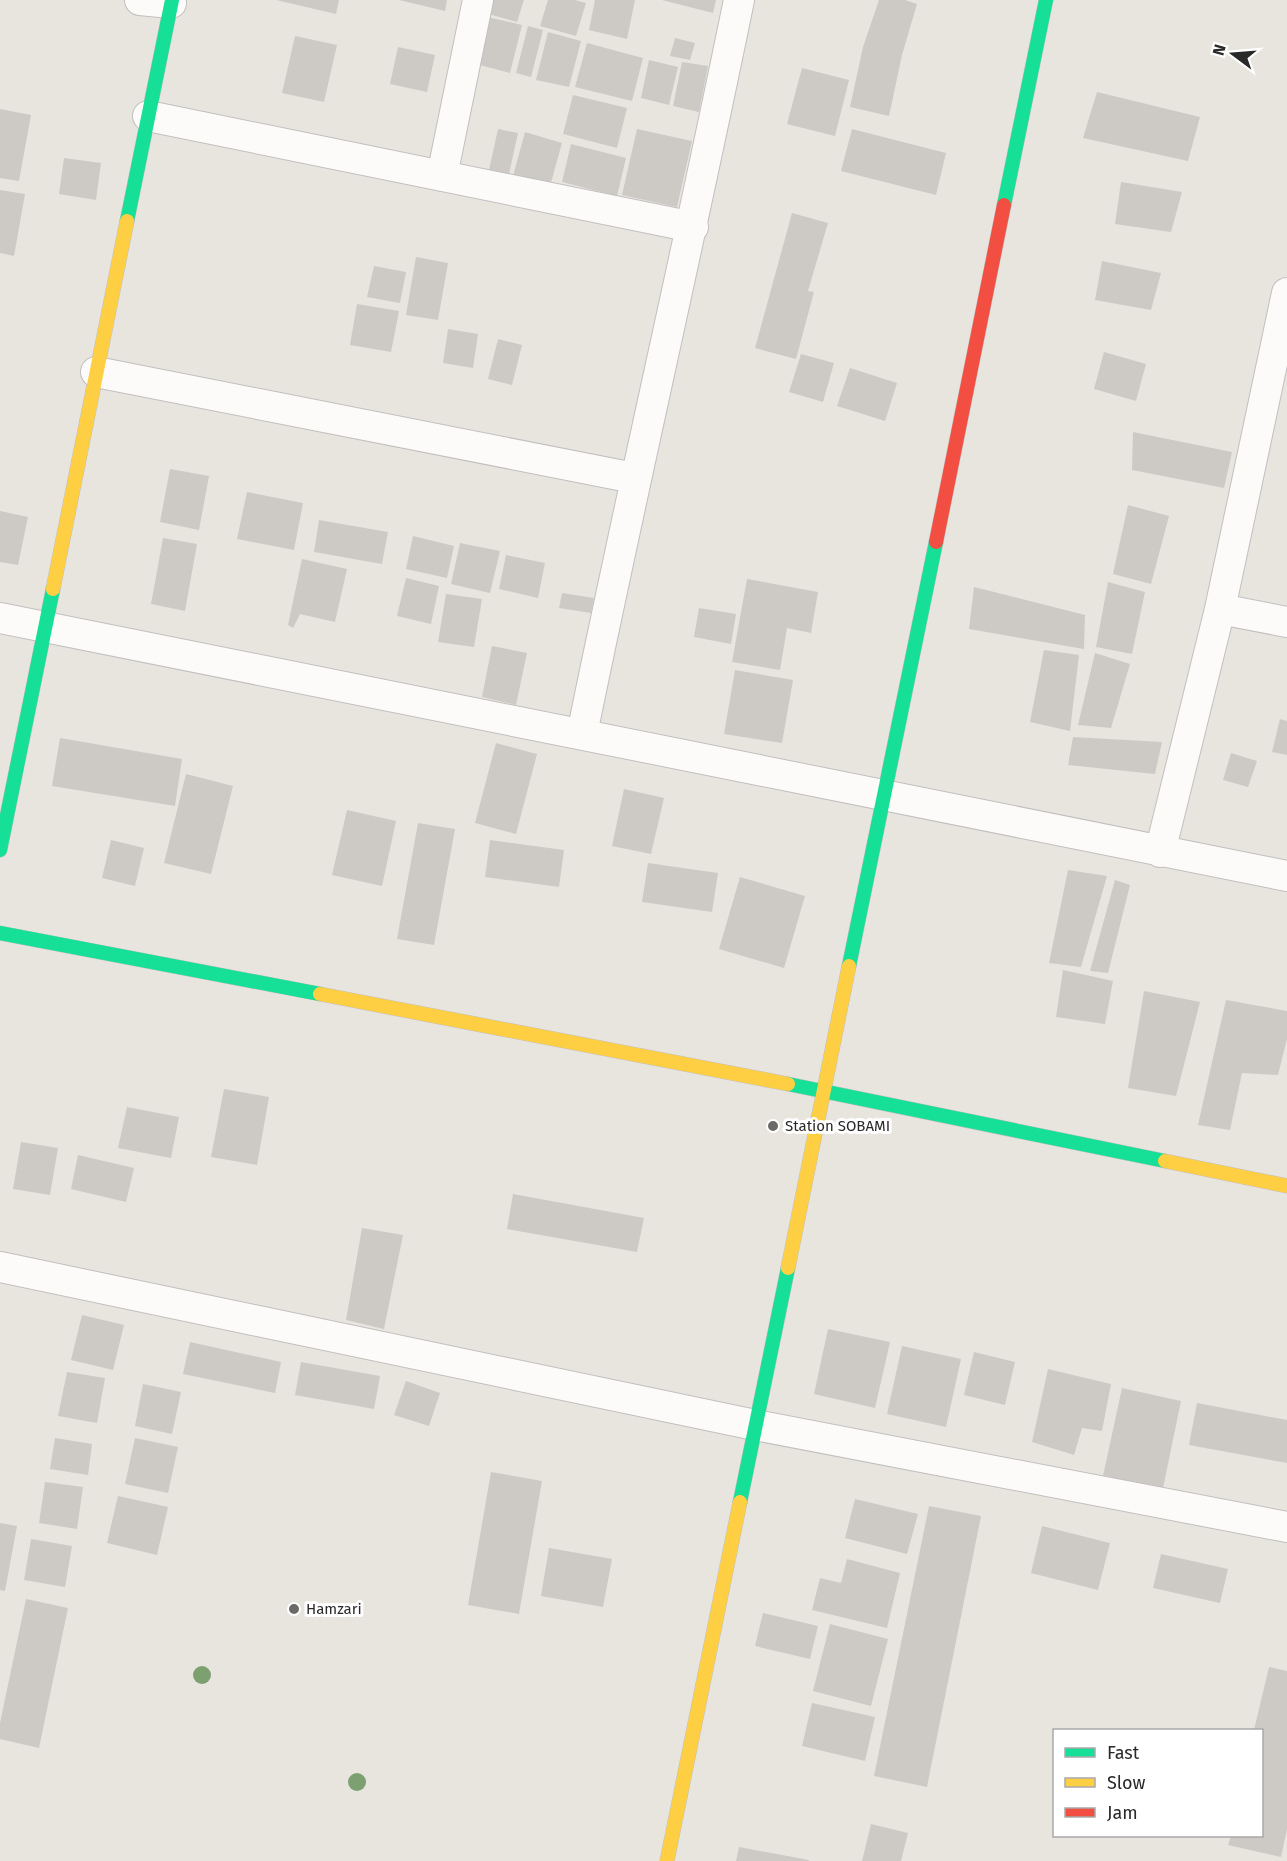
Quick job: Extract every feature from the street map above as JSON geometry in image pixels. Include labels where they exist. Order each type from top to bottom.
[{"type":"street","points":[[0,850],[172,2],[140,0]]},
{"type":"street","points":[[442,176],[478,0]]},
{"type":"street","points":[[582,734],[634,478],[693,228],[739,0]]},
{"type":"street","points":[[667,1861],[1046,0]]},
{"type":"street","points":[[148,117],[693,228]]},
{"type":"street","points":[[1160,852],[1220,609],[1287,293]]},
{"type":"street","points":[[96,372],[634,478]]},
{"type":"street","points":[[1220,609],[1287,622]]},
{"type":"street","points":[[0,618],[1287,876]]},
{"type":"street","points":[[0,933],[824,1091],[1287,1185]]},
{"type":"street","points":[[0,1267],[755,1425],[1287,1527]]},
{"type":"building","points":[[276,0],[339,0],[336,14]]},
{"type":"building","points":[[399,0],[447,0],[445,11]]},
{"type":"building","points":[[488,0],[524,0],[517,22],[485,13]]},
{"type":"building","points":[[548,0],[575,0],[586,3],[576,36],[540,26]]},
{"type":"building","points":[[595,0],[635,0],[627,39],[589,30]]},
{"type":"building","points":[[662,0],[716,0],[713,13]]},
{"type":"building","points":[[879,0],[905,0],[917,4],[902,55],[889,116],[850,107],[863,47]]},
{"type":"building","points":[[487,17],[522,25],[510,73],[476,64]]},
{"type":"building","points":[[528,26],[543,30],[531,77],[516,73]]},
{"type":"building","points":[[548,32],[581,41],[569,87],[536,80]]},
{"type":"building","points":[[295,36],[337,45],[324,102],[282,93]]},
{"type":"building","points":[[675,38],[695,43],[690,60],[670,56]]},
{"type":"building","points":[[587,43],[643,58],[632,101],[575,87]]},
{"type":"building","points":[[398,47],[435,55],[427,92],[390,84]]},
{"type":"building","points":[[649,60],[678,67],[669,105],[641,98]]},
{"type":"building","points":[[682,62],[708,66],[699,112],[673,106]]},
{"type":"building","points":[[802,68],[849,80],[835,136],[787,124]]},
{"type":"building","points":[[1097,92],[1200,117],[1188,161],[1083,138]]},
{"type":"building","points":[[573,95],[627,108],[617,148],[563,134]]},
{"type":"building","points":[[0,109],[31,115],[19,181],[0,178]]},
{"type":"building","points":[[498,129],[518,133],[509,174],[489,170]]},
{"type":"building","points":[[637,129],[692,141],[677,207],[622,195]]},
{"type":"building","points":[[852,129],[946,153],[936,195],[841,171]]},
{"type":"building","points":[[525,132],[562,143],[550,186],[513,176]]},
{"type":"building","points":[[571,144],[626,158],[617,196],[562,182]]},
{"type":"building","points":[[64,158],[101,163],[96,200],[59,194]]},
{"type":"building","points":[[1121,182],[1182,192],[1171,232],[1115,224]]},
{"type":"building","points":[[0,190],[25,194],[14,256],[0,253]]},
{"type":"building","points":[[792,213],[828,223],[808,291],[814,292],[796,359],[755,348]]},
{"type":"building","points":[[416,257],[448,263],[438,320],[406,315]]},
{"type":"building","points":[[1102,261],[1161,273],[1151,310],[1095,300]]},
{"type":"building","points":[[374,266],[406,272],[400,303],[367,297]]},
{"type":"building","points":[[357,304],[399,311],[391,352],[350,345]]},
{"type":"building","points":[[448,329],[478,334],[473,368],[443,363]]},
{"type":"building","points":[[498,339],[522,345],[512,385],[488,379]]},
{"type":"building","points":[[1104,352],[1146,364],[1136,401],[1094,389]]},
{"type":"building","points":[[801,354],[834,363],[823,402],[789,392]]},
{"type":"building","points":[[850,368],[897,383],[885,421],[837,406]]},
{"type":"building","points":[[1133,432],[1232,452],[1224,488],[1132,470]]},
{"type":"building","points":[[170,469],[209,476],[199,530],[160,522]]},
{"type":"building","points":[[247,492],[303,503],[294,550],[237,539]]},
{"type":"building","points":[[1128,505],[1169,516],[1151,584],[1113,574]]},
{"type":"building","points":[[0,511],[28,517],[18,565],[0,562]]},
{"type":"building","points":[[319,520],[388,532],[382,564],[314,552]]},
{"type":"building","points":[[413,536],[454,546],[447,578],[406,569]]},
{"type":"building","points":[[163,538],[197,544],[185,611],[151,604]]},
{"type":"building","points":[[460,543],[500,551],[490,593],[451,584]]},
{"type":"building","points":[[506,555],[545,563],[538,598],[499,589]]},
{"type":"building","points":[[302,559],[347,569],[335,622],[300,614],[293,628],[288,625]]},
{"type":"building","points":[[406,578],[439,586],[431,624],[397,616]]},
{"type":"building","points":[[747,579],[818,592],[811,633],[787,628],[780,670],[732,662]]},
{"type":"building","points":[[1108,582],[1145,592],[1132,654],[1096,647]]},
{"type":"building","points":[[974,587],[1085,615],[1084,649],[969,629]]},
{"type":"building","points":[[562,593],[594,598],[591,613],[559,608]]},
{"type":"building","points":[[446,594],[482,599],[474,647],[438,642]]},
{"type":"building","points":[[699,608],[736,614],[731,644],[694,637]]},
{"type":"building","points":[[492,646],[527,653],[516,705],[482,697]]},
{"type":"building","points":[[1044,650],[1079,655],[1070,731],[1030,722]]},
{"type":"building","points":[[1095,653],[1130,664],[1111,728],[1078,725]]},
{"type":"building","points":[[735,670],[793,680],[782,743],[724,734]]},
{"type":"building","points":[[1280,719],[1287,721],[1287,755],[1272,752]]},
{"type":"building","points":[[1073,737],[1162,742],[1155,774],[1068,765]]},
{"type":"building","points":[[60,738],[182,759],[175,806],[52,786]]},
{"type":"building","points":[[496,743],[537,754],[516,834],[475,823]]},
{"type":"building","points":[[1231,753],[1257,761],[1248,787],[1223,780]]},
{"type":"building","points":[[186,774],[233,786],[211,874],[164,863]]},
{"type":"building","points":[[624,789],[664,798],[651,854],[612,846]]},
{"type":"building","points":[[347,810],[396,821],[382,886],[332,875]]},
{"type":"building","points":[[418,823],[455,829],[434,945],[397,939]]},
{"type":"building","points":[[111,840],[144,848],[135,886],[102,878]]},
{"type":"building","points":[[490,840],[564,850],[559,887],[485,877]]},
{"type":"building","points":[[648,863],[718,873],[712,912],[642,902]]},
{"type":"building","points":[[1068,870],[1107,876],[1081,967],[1049,963]]},
{"type":"building","points":[[740,877],[805,896],[784,968],[719,949]]},
{"type":"building","points":[[1115,880],[1130,885],[1108,973],[1090,971]]},
{"type":"building","points":[[1063,970],[1113,981],[1105,1024],[1056,1017]]},
{"type":"building","points":[[1144,991],[1200,1002],[1176,1096],[1128,1088]]},
{"type":"building","points":[[1226,1000],[1287,1011],[1287,1039],[1278,1075],[1242,1073],[1230,1130],[1198,1125]]},
{"type":"building","points":[[224,1089],[269,1097],[257,1165],[211,1157]]},
{"type":"building","points":[[127,1107],[179,1117],[171,1158],[118,1148]]},
{"type":"building","points":[[21,1142],[58,1148],[50,1195],[13,1189]]},
{"type":"building","points":[[78,1155],[134,1168],[126,1202],[71,1189]]},
{"type":"building","points":[[513,1194],[644,1218],[637,1252],[507,1229]]},
{"type":"building","points":[[362,1228],[403,1235],[384,1329],[346,1320]]},
{"type":"building","points":[[82,1315],[124,1325],[113,1370],[71,1360]]},
{"type":"building","points":[[828,1329],[890,1342],[875,1408],[814,1394]]},
{"type":"building","points":[[190,1342],[281,1362],[275,1393],[183,1374]]},
{"type":"building","points":[[902,1346],[961,1359],[946,1427],[887,1414]]},
{"type":"building","points":[[974,1352],[1015,1362],[1005,1405],[964,1395]]},
{"type":"building","points":[[301,1362],[380,1376],[374,1409],[295,1395]]},
{"type":"building","points":[[1048,1369],[1111,1384],[1102,1431],[1082,1428],[1074,1455],[1032,1442]]},
{"type":"building","points":[[67,1372],[105,1378],[97,1423],[58,1416]]},
{"type":"building","points":[[406,1381],[440,1393],[429,1426],[394,1415]]},
{"type":"building","points":[[143,1384],[181,1392],[172,1434],[135,1426]]},
{"type":"building","points":[[1122,1388],[1181,1401],[1163,1488],[1103,1476]]},
{"type":"building","points":[[1197,1403],[1287,1420],[1287,1463],[1189,1445]]},
{"type":"building","points":[[55,1438],[92,1444],[88,1475],[50,1469]]},
{"type":"building","points":[[135,1438],[178,1447],[168,1493],[125,1484]]},
{"type":"building","points":[[491,1472],[542,1481],[519,1614],[468,1605]]},
{"type":"building","points":[[45,1482],[83,1487],[77,1529],[39,1523]]},
{"type":"building","points":[[118,1496],[168,1507],[157,1555],[107,1543]]},
{"type":"building","points":[[855,1499],[918,1514],[907,1554],[845,1538]]},
{"type":"building","points":[[929,1506],[981,1516],[927,1787],[874,1776]]},
{"type":"building","points":[[0,1523],[17,1526],[5,1591],[0,1590]]},
{"type":"building","points":[[1042,1526],[1110,1543],[1098,1590],[1031,1573]]},
{"type":"building","points":[[31,1539],[72,1546],[65,1587],[24,1580]]},
{"type":"building","points":[[549,1548],[612,1559],[603,1607],[541,1596]]},
{"type":"building","points":[[1161,1554],[1228,1569],[1220,1603],[1153,1588]]},
{"type":"building","points":[[847,1559],[900,1573],[887,1628],[812,1610],[820,1578],[841,1583]]},
{"type":"building","points":[[26,1599],[68,1608],[39,1748],[0,1739],[0,1723]]},
{"type":"building","points":[[763,1613],[818,1626],[810,1659],[755,1646]]},
{"type":"building","points":[[830,1624],[888,1639],[871,1706],[813,1691]]},
{"type":"building","points":[[1269,1667],[1287,1671],[1287,1829],[1281,1857],[1228,1845],[1231,1837],[1263,1837],[1263,1729],[1254,1729]]},
{"type":"building","points":[[812,1703],[875,1717],[865,1761],[802,1746]]},
{"type":"building","points":[[871,1824],[908,1833],[901,1861],[862,1861]]},
{"type":"building","points":[[739,1847],[809,1860],[809,1861],[736,1861]]},
{"type":"traffic: fast","points":[[127,221],[172,0]]},
{"type":"traffic: fast","points":[[1004,205],[1046,0]]},
{"type":"traffic: fast","points":[[849,966],[936,542]]},
{"type":"traffic: fast","points":[[0,850],[53,589]]},
{"type":"traffic: fast","points":[[0,933],[320,994]]},
{"type":"traffic: fast","points":[[788,1084],[1165,1161]]},
{"type":"traffic: fast","points":[[740,1502],[788,1268]]},
{"type":"traffic: slow","points":[[53,589],[127,221]]},
{"type":"traffic: slow","points":[[788,1268],[849,966]]},
{"type":"traffic: slow","points":[[320,994],[788,1084]]},
{"type":"traffic: slow","points":[[1165,1161],[1287,1186]]},
{"type":"traffic: slow","points":[[667,1861],[740,1502]]},
{"type":"traffic: jam","points":[[936,542],[1004,205]]},
{"type":"place","name":"Station SOBAMI","points":[[773,1126]]},
{"type":"place","name":"Hamzari","points":[[294,1609]]}]
